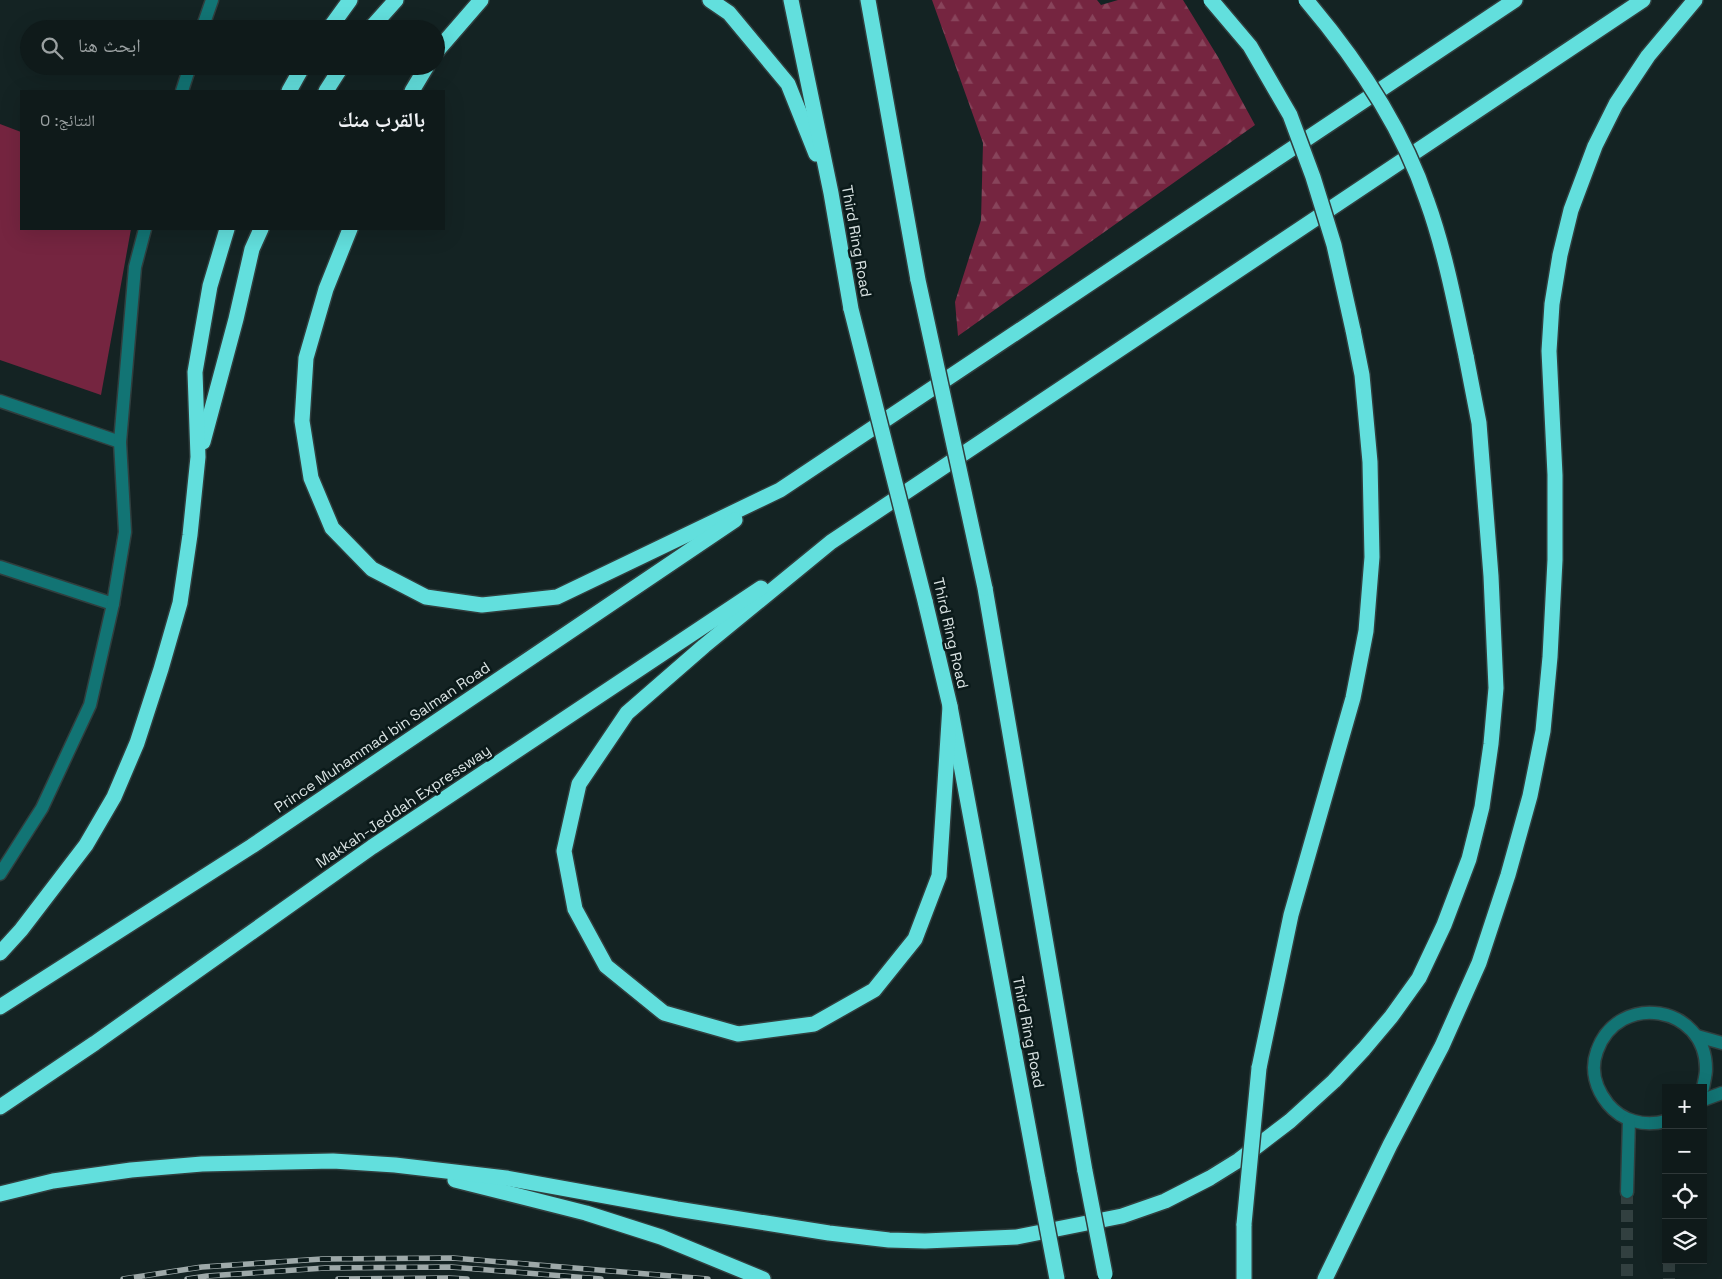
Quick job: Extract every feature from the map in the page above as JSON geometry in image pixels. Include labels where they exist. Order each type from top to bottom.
[{"type":"highway","points":[[336,20],[350,0]]},
{"type":"highway","points":[[378,20],[396,0]]},
{"type":"highway","points":[[445,42],[481,0]]},
{"type":"highway","points":[[710,0],[729,13],[788,84],[831,193]]},
{"type":"highway","name":"Third Ring Road","points":[[791,0],[831,193],[851,309],[950,706],[1057,1279]]},
{"type":"highway","name":"Third Ring Road","points":[[868,0],[918,280],[985,588],[1085,1171],[1106,1277]]},
{"type":"highway","points":[[1211,0],[1250,46],[1290,115],[1313,177],[1334,245],[1353,330],[1362,375],[1370,462],[1372,557],[1366,631],[1353,698],[1291,915],[1259,1068],[1244,1224],[1244,1279]]},
{"type":"highway","points":[[0,1194],[54,1181],[131,1170],[202,1164],[333,1161],[395,1165],[506,1178],[677,1209],[829,1233],[889,1240],[925,1241],[1017,1237],[1122,1216],[1164,1201],[1210,1178],[1239,1160],[1290,1121],[1334,1081],[1391,1017],[1419,978],[1444,925],[1469,859],[1483,798],[1491,744],[1496,688],[1491,576],[1479,424],[1446,262],[1427,200],[1408,154],[1386,110],[1359,68],[1306,0]]},
{"type":"highway","points":[[350,230],[326,289],[306,358],[302,421],[311,478],[332,528],[372,569],[426,597],[482,605],[556,597],[780,490],[1515,0]]},
{"type":"highway","points":[[950,706],[939,876],[915,940],[874,990],[814,1024],[738,1034],[664,1013],[606,966],[575,909],[564,851],[579,784],[627,713],[704,646],[831,542],[1642,0]]},
{"type":"highway","points":[[1325,1279],[1390,1144],[1446,1038],[1479,963],[1508,875],[1530,796],[1541,740],[1550,657],[1555,550],[1555,475],[1549,351],[1552,304],[1560,255],[1571,210],[1596,146],[1616,104],[1648,56],[1695,0]]},
{"type":"highway","points":[[290,90],[298,75]]},
{"type":"highway","points":[[327,90],[336,75]]},
{"type":"highway","points":[[413,90],[422,75]]},
{"type":"highway","points":[[0,953],[21,930],[86,845],[114,797],[137,743],[161,670],[180,603],[190,535],[198,457],[196,372],[210,286],[227,230]]},
{"type":"highway","points":[[198,457],[236,318],[252,249],[260,230]]},
{"type":"highway","name":"Prince Muhammad bin Salman Road","points":[[0,1007],[252,846],[780,490]]},
{"type":"highway","name":"Makkah-Jeddah Expressway","points":[[0,1107],[96,1043],[372,847],[831,542]]},
{"type":"highway","points":[[395,1165],[586,1213],[661,1237],[763,1279]]},
{"type":"street","points":[[205,20],[212,0]]},
{"type":"street","points":[[182,90],[187,75]]},
{"type":"street","points":[[0,874],[42,808],[90,705],[113,604],[125,532],[120,442],[135,267],[145,230]]},
{"type":"street","points":[[0,401],[120,442]]},
{"type":"street","points":[[0,567],[113,604]]},
{"type":"street","points":[[1662,1122],[1643,1124],[1629,1120],[1613,1110],[1601,1095],[1594,1078],[1594,1059],[1601,1041],[1612,1026],[1629,1016],[1647,1012],[1666,1014],[1683,1022],[1696,1036],[1704,1052],[1706,1070],[1704,1084]]},
{"type":"street","points":[[1696,1036],[1722,1043]]},
{"type":"street","points":[[1707,1099],[1722,1093]]},
{"type":"street","points":[[1627,1192],[1629,1120]]},
{"type":"green space","points":[[932,0],[1097,0],[1101,5],[1118,0],[1183,0],[1218,57],[1255,125],[958,336],[955,302],[981,220],[983,143]]},
{"type":"green space","points":[[0,124],[20,132],[20,230],[131,230],[101,395],[0,360]]},
{"type":"tunnel","points":[[1627,1192],[1627,1279]]},
{"type":"tunnel","points":[[1669,1264],[1669,1279]]},
{"type":"railway","points":[[123,1279],[202,1267],[322,1259],[453,1258],[708,1279]]},
{"type":"railway","points":[[187,1279],[325,1268],[451,1267],[601,1279]]},
{"type":"railway","points":[[338,1279],[467,1279]]}]
